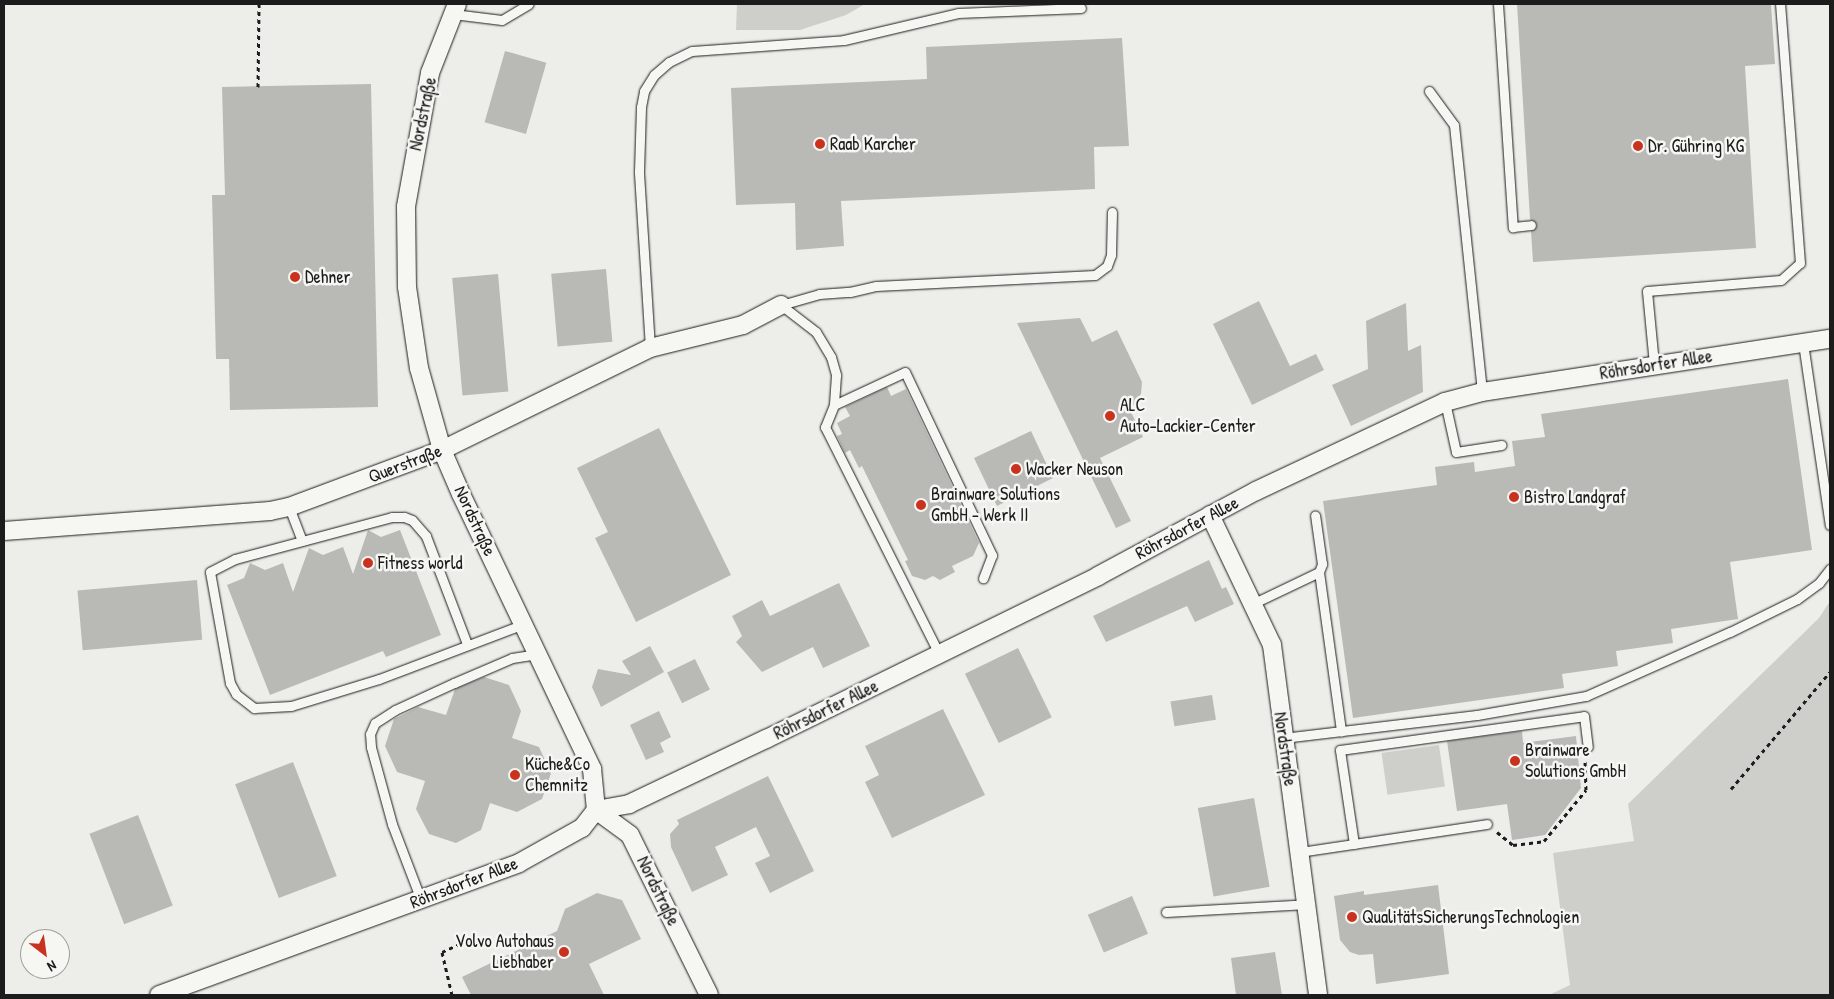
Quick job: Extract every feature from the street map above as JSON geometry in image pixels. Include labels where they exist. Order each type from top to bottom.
[{"type":"street","name":"Nordstraße","points":[[455,9],[430,73],[406,207],[407,287],[419,368],[442,450],[592,770],[596,810],[630,835],[709,995]]},
{"type":"street","name":"Querstraße","points":[[4,531],[270,511],[289,507],[442,450],[650,348],[743,325],[781,305]]},
{"type":"street","name":"Röhrsdorfer Allee","points":[[159,995],[519,863],[560,842],[582,828],[596,810],[629,804],[1098,576],[1210,515],[1446,402],[1482,392],[1654,364],[1830,339]]},
{"type":"street","name":"Nordstraße","points":[[1210,515],[1272,645],[1318,995]]},
{"type":"lane","points":[[455,9],[502,20],[529,4]]},
{"type":"lane","points":[[1498,4],[1513,227],[1531,226]]},
{"type":"lane","points":[[1654,364],[1647,292],[1782,280],[1800,262],[1780,4]]},
{"type":"lane","points":[[650,348],[639,171],[640,107],[644,91],[654,75],[669,62],[692,51],[844,40],[958,13],[1081,8]]},
{"type":"lane","points":[[1429,91],[1454,125],[1482,392]]},
{"type":"lane","points":[[781,305],[819,294],[850,292],[876,286],[1095,275],[1107,266],[1110,255],[1112,212]]},
{"type":"lane","points":[[781,305],[816,332],[831,357],[836,375],[834,405],[825,427],[939,654]]},
{"type":"lane","points":[[1803,343],[1830,525]]},
{"type":"lane","points":[[834,405],[905,372],[992,555],[983,578]]},
{"type":"lane","points":[[1446,402],[1456,452],[1501,446]]},
{"type":"lane","points":[[289,507],[302,541]]},
{"type":"lane","points":[[1315,515],[1322,564],[1320,572],[1341,731]]},
{"type":"lane","points":[[467,644],[426,536],[412,520],[392,517],[235,559],[210,572],[230,683],[245,703],[254,708],[291,706],[379,679],[467,644],[524,624]]},
{"type":"lane","points":[[1284,738],[1486,713],[1560,702],[1602,691],[1797,598],[1819,583],[1830,569]]},
{"type":"lane","points":[[1252,604],[1320,572]]},
{"type":"lane","points":[[420,900],[392,824],[371,747],[370,734],[375,723],[395,710],[512,658],[538,654]]},
{"type":"lane","points":[[1354,844],[1340,750],[1584,716],[1588,747]]},
{"type":"lane","points":[[1300,852],[1487,824]]},
{"type":"lane","points":[[1166,912],[1307,904]]},
{"type":"path","points":[[258,87],[259,4]]},
{"type":"path","points":[[1731,789],[1830,672]]},
{"type":"path","points":[[1487,824],[1513,845],[1544,841],[1586,790],[1585,761],[1588,747]]},
{"type":"path","points":[[452,995],[442,952],[457,945]]},
{"type":"shaded area","points":[[737,4],[865,4],[846,15],[800,30],[736,30]]},
{"type":"shaded area","points":[[1830,601],[1830,995],[1549,995],[1570,985],[1553,853],[1634,841],[1628,804],[1819,618]]},
{"type":"shaded area","points":[[1439,745],[1445,787],[1387,795],[1382,753]]},
{"type":"building","name":"Dr. Gühring KG","points":[[1517,4],[1771,4],[1775,64],[1745,66],[1756,248],[1533,262],[1531,231],[1537,225],[1530,219]]},
{"type":"building","points":[[1122,38],[1129,146],[1094,147],[1095,189],[841,201],[844,246],[796,250],[795,203],[736,205],[731,88],[927,79],[926,47]]},
{"type":"building","points":[[505,51],[546,63],[526,134],[485,122]]},
{"type":"building","name":"Dehner","points":[[371,84],[378,407],[230,410],[229,359],[216,359],[212,195],[225,195],[222,87]]},
{"type":"building","points":[[606,269],[612,342],[558,347],[551,274]]},
{"type":"building","points":[[498,274],[508,392],[462,396],[452,278]]},
{"type":"building","points":[[1259,301],[1290,366],[1316,354],[1324,370],[1252,405],[1213,324]]},
{"type":"building","points":[[1406,303],[1408,351],[1421,345],[1423,392],[1351,426],[1332,385],[1368,369],[1366,321]]},
{"type":"building","points":[[1080,318],[1092,342],[1117,330],[1142,382],[1141,394],[1130,410],[1143,437],[1100,458],[1131,521],[1116,528],[1017,323]]},
{"type":"building","points":[[1788,379],[1812,550],[1730,562],[1738,619],[1671,629],[1673,643],[1616,651],[1618,666],[1562,674],[1564,688],[1353,718],[1323,501],[1437,485],[1435,467],[1474,462],[1475,472],[1515,466],[1512,441],[1545,437],[1541,414]]},
{"type":"building","name":"Brainware Solutions GmbH - Werk II","points":[[887,387],[891,396],[906,389],[979,543],[973,556],[952,566],[955,572],[940,580],[933,576],[925,580],[912,576],[905,561],[908,560],[862,466],[859,468],[850,450],[845,453],[837,436],[842,434],[837,423],[850,416],[845,407]]},
{"type":"building","points":[[659,428],[731,575],[636,622],[595,538],[608,532],[577,468]]},
{"type":"building","points":[[1031,431],[1053,478],[1035,487],[1026,496],[1023,493],[997,506],[974,458]]},
{"type":"building","points":[[368,530],[381,537],[400,530],[441,635],[386,657],[383,651],[270,695],[227,585],[244,578],[250,563],[265,570],[283,563],[293,592],[309,548],[323,555],[343,547],[353,574]]},
{"type":"building","points":[[1209,560],[1222,589],[1226,587],[1234,604],[1195,622],[1187,606],[1106,642],[1093,616]]},
{"type":"building","points":[[197,580],[202,640],[83,650],[77,590]]},
{"type":"building","points":[[839,583],[870,646],[823,668],[813,647],[762,672],[736,642],[742,636],[732,616],[762,600],[770,616]]},
{"type":"building","points":[[650,646],[664,672],[601,707],[592,687],[598,669],[631,675],[622,661]]},
{"type":"building","points":[[1018,648],[1052,717],[999,743],[965,674]]},
{"type":"building","points":[[695,659],[710,690],[682,703],[667,673]]},
{"type":"building","points":[[484,677],[509,685],[521,711],[512,738],[539,747],[551,773],[542,799],[517,812],[490,803],[481,830],[456,843],[429,834],[416,809],[425,781],[397,772],[385,746],[394,719],[418,707],[446,715],[455,689]]},
{"type":"building","points":[[1212,695],[1216,720],[1174,726],[1171,702]]},
{"type":"building","points":[[943,709],[985,795],[892,838],[865,782],[879,775],[865,746]]},
{"type":"building","points":[[659,711],[671,737],[660,743],[664,752],[646,760],[630,725]]},
{"type":"building","name":"Brainware Solutions GmbH","points":[[1522,731],[1523,743],[1576,736],[1581,788],[1545,835],[1512,840],[1507,804],[1457,811],[1447,741]]},
{"type":"building","points":[[293,762],[337,876],[279,898],[235,784]]},
{"type":"building","points":[[768,776],[814,871],[770,893],[755,863],[770,856],[756,827],[715,847],[728,875],[692,892],[671,847],[670,834],[679,824],[677,820]]},
{"type":"building","points":[[1254,798],[1270,887],[1213,897],[1198,808]]},
{"type":"building","points":[[138,815],[173,906],[124,924],[89,834]]},
{"type":"building","points":[[1438,885],[1449,974],[1376,984],[1373,954],[1359,955],[1350,952],[1340,940],[1334,896],[1364,891],[1364,895]]},
{"type":"building","name":"Volvo Autohaus Liebhaber","points":[[597,893],[622,900],[641,939],[589,964],[604,995],[471,995],[462,977],[557,931],[565,909]]},
{"type":"building","points":[[1132,896],[1148,934],[1104,952],[1088,915]]},
{"type":"building","points":[[1275,952],[1282,995],[1236,995],[1231,958]]},
{"type":"place","name":"Raab Karcher","points":[[820,144]]},
{"type":"place","name":"Dr. Gühring KG","points":[[1638,146]]},
{"type":"place","name":"Dehner","points":[[295,277]]},
{"type":"place","name":"ALC Auto-Lackier-Center","points":[[1110,416]]},
{"type":"place","name":"Wacker Neuson","points":[[1016,469]]},
{"type":"place","name":"Bistro Landgraf","points":[[1514,497]]},
{"type":"place","name":"Brainware Solutions GmbH - Werk II","points":[[921,505]]},
{"type":"place","name":"Fitness world","points":[[368,563]]},
{"type":"place","name":"Brainware Solutions GmbH","points":[[1515,761]]},
{"type":"place","name":"Küche&Co Chemnitz","points":[[515,775]]},
{"type":"place","name":"QualitätsSicherungsTechnologien","points":[[1352,917]]},
{"type":"place","name":"Volvo Autohaus Liebhaber","points":[[564,952]]}]
